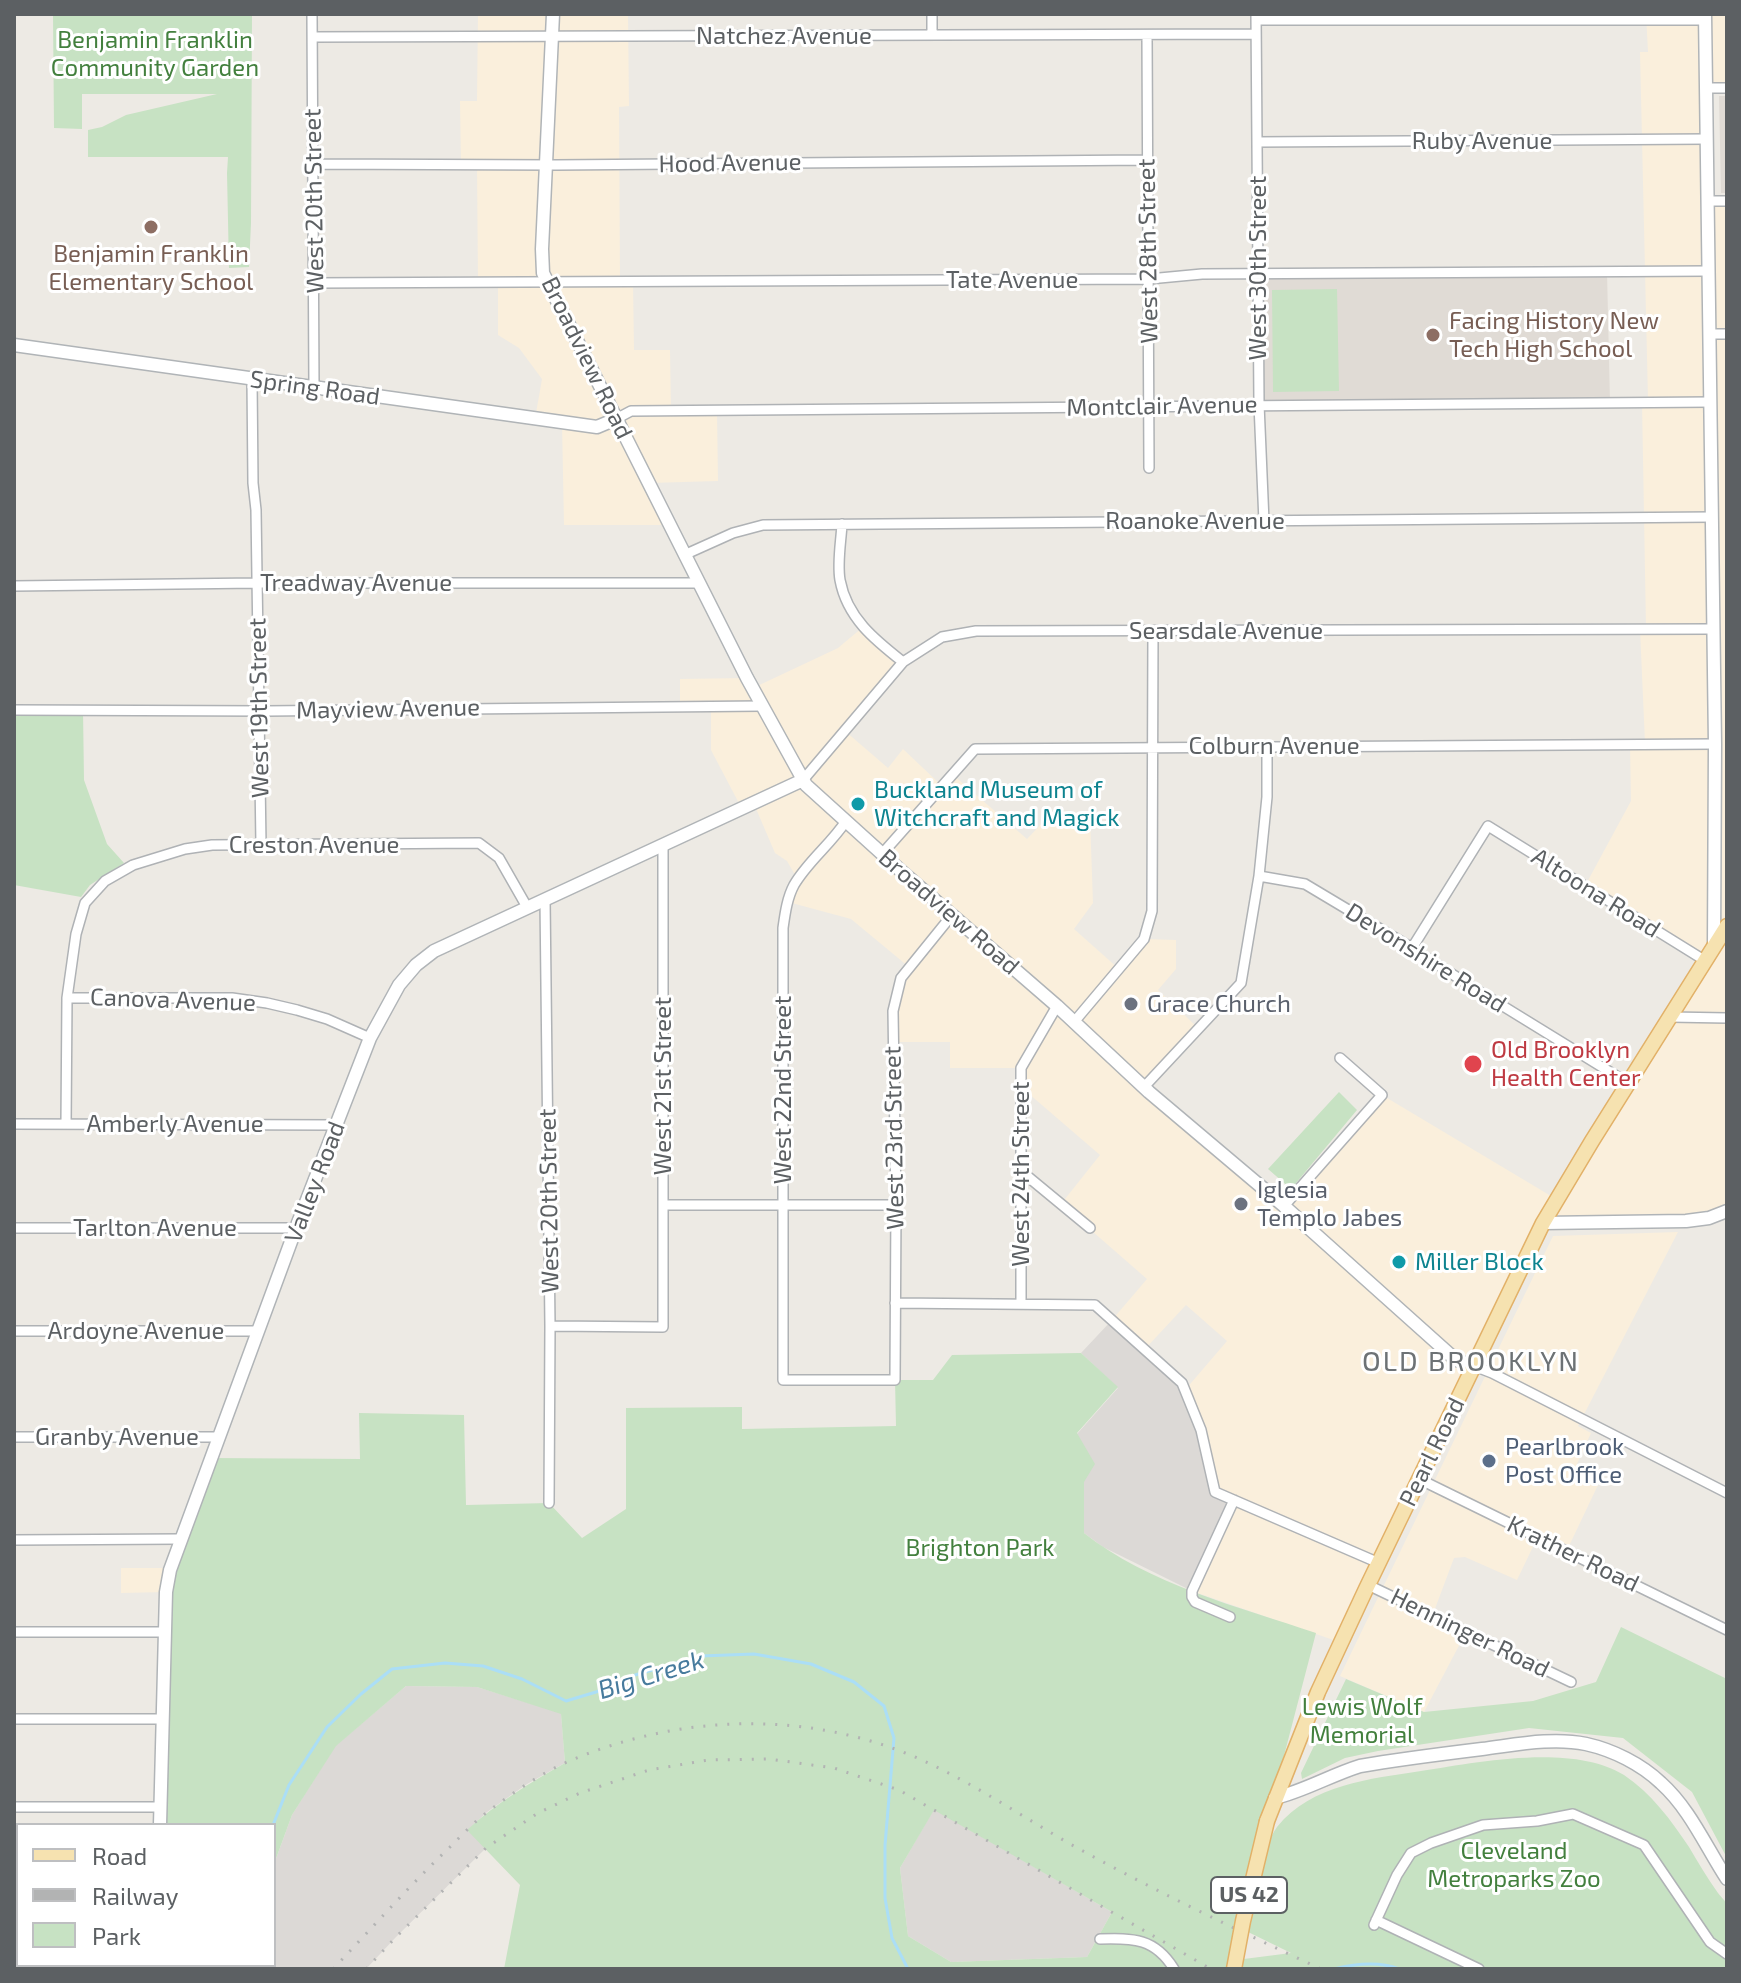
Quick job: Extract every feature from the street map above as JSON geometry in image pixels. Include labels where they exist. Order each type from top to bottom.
[{"type":"main road","name":"Broadview Road","points":[[553,14],[542,249],[542,266],[547,283],[761,706],[803,780],[811,791],[1057,1006],[1144,1087],[1284,1206],[1456,1360],[1474,1366]]},
{"type":"main road","points":[[1705,17],[1712,629],[1720,947]]},
{"type":"main road","name":"Spring Road","points":[[14,345],[597,427],[616,419]]},
{"type":"main road","name":"Valley Road","points":[[160,1823],[166,1590],[170,1570],[296,1228],[370,1038],[399,985],[416,965],[434,951],[803,780]]},
{"type":"main road","name":"Pearl Road","points":[[1234,1969],[1243,1921],[1275,1798],[1318,1692],[1368,1585],[1543,1223],[1704,960],[1720,947],[1727,926]]},
{"type":"main road","points":[[1543,1223],[1686,1221],[1709,1218],[1727,1211]]},
{"type":"main road","points":[[1275,1798],[1360,1766],[1519,1744],[1553,1741],[1584,1744],[1612,1752],[1639,1766],[1661,1783],[1691,1820],[1727,1879]]},
{"type":"street","name":"West 20th Street","points":[[312,14],[314,388]]},
{"type":"street","points":[[932,14],[932,35]]},
{"type":"street","points":[[1256,17],[1705,17]]},
{"type":"street","name":"West 30th Street","points":[[1256,17],[1259,404],[1264,522]]},
{"type":"street","name":"Natchez Avenue","points":[[313,37],[1255,34]]},
{"type":"street","name":"West 28th Street","points":[[1147,35],[1149,468]]},
{"type":"street","points":[[1706,88],[1727,88]]},
{"type":"street","name":"Ruby Avenue","points":[[1257,142],[1707,139]]},
{"type":"street","name":"Hood Avenue","points":[[313,164],[1147,160]]},
{"type":"street","points":[[1707,201],[1727,201]]},
{"type":"street","name":"Tate Avenue","points":[[315,283],[1149,279],[1202,274],[1708,271]]},
{"type":"street","points":[[1710,334],[1727,334]]},
{"type":"street","name":"West 19th Street","points":[[252,380],[261,845]]},
{"type":"street","name":"Montclair Avenue","points":[[616,419],[631,411],[1711,402]]},
{"type":"street","name":"Roanoke Avenue","points":[[684,555],[733,533],[763,525],[1712,517]]},
{"type":"street","points":[[842,524],[840,578],[847,604],[857,621],[903,662]]},
{"type":"street","name":"Treadway Avenue","points":[[14,586],[698,583]]},
{"type":"street","name":"Searsdale Avenue","points":[[803,780],[903,662],[942,637],[976,631],[1712,629]]},
{"type":"street","points":[[1074,1022],[1144,939],[1152,911],[1153,631]]},
{"type":"street","name":"Mayview Avenue","points":[[14,710],[761,706]]},
{"type":"street","name":"Colburn Avenue","points":[[882,854],[975,749],[1715,744]]},
{"type":"street","points":[[1144,1087],[1241,983],[1259,876],[1267,797],[1267,746]]},
{"type":"street","name":"West 22nd Street","points":[[846,821],[793,886],[783,928],[783,1380],[895,1380]]},
{"type":"street","name":"Altoona Road","points":[[1412,948],[1488,826],[1704,960]]},
{"type":"street","name":"Creston Avenue","points":[[67,998],[76,934],[85,903],[105,881],[133,865],[185,849],[212,845],[479,843],[499,858],[527,907]]},
{"type":"street","name":"West 21st Street","points":[[550,1326],[663,1327],[663,846]]},
{"type":"street","name":"Devonshire Road","points":[[1259,876],[1305,884],[1628,1083]]},
{"type":"street","name":"West 20th Street","points":[[545,899],[549,1503]]},
{"type":"street","name":"West 23rd Street","points":[[895,1380],[893,1011],[901,978],[952,915]]},
{"type":"street","points":[[66,1124],[67,998]]},
{"type":"street","name":"Canova Avenue","points":[[67,998],[232,998],[297,1010],[370,1038]]},
{"type":"street","name":"West 24th Street","points":[[1021,1303],[1021,1068],[1057,1006]]},
{"type":"street","points":[[1670,1017],[1727,1018]]},
{"type":"street","points":[[1284,1206],[1382,1095],[1340,1058]]},
{"type":"street","name":"Amberly Avenue","points":[[14,1124],[336,1125]]},
{"type":"street","points":[[1021,1171],[1090,1228]]},
{"type":"street","points":[[663,1205],[896,1205]]},
{"type":"street","points":[[1727,1211],[1727,1222]]},
{"type":"street","name":"Tarlton Avenue","points":[[14,1228],[296,1228]]},
{"type":"street","name":"Henninger Road","points":[[895,1303],[1095,1305],[1182,1383],[1201,1430],[1215,1492],[1379,1563]]},
{"type":"street","name":"Ardoyne Avenue","points":[[14,1331],[258,1331]]},
{"type":"street","name":"Broadview Road","points":[[1474,1366],[1727,1493]]},
{"type":"street","name":"Granby Avenue","points":[[14,1437],[219,1437]]},
{"type":"street","name":"Krather Road","points":[[1419,1479],[1727,1630]]},
{"type":"street","points":[[1230,1617],[1195,1602],[1192,1591],[1234,1500]]},
{"type":"street","points":[[14,1540],[180,1539]]},
{"type":"street","name":"Henninger Road","points":[[1368,1585],[1571,1682]]},
{"type":"street","points":[[14,1632],[165,1632]]},
{"type":"street","points":[[14,1719],[163,1719]]},
{"type":"street","points":[[14,1807],[160,1807]]},
{"type":"street","points":[[1479,1969],[1375,1922],[1397,1875],[1411,1853],[1431,1843],[1483,1825],[1537,1821],[1573,1814],[1644,1845],[1710,1942],[1727,1954]]},
{"type":"street","points":[[1100,1939],[1141,1940],[1158,1950],[1174,1969]]},
{"type":"shaded area","points":[[478,14],[628,14],[629,106],[619,107],[620,282],[633,282],[634,350],[670,350],[671,411],[717,411],[718,481],[649,483],[669,525],[564,525],[562,423],[535,419],[542,379],[519,348],[498,335],[498,283],[478,283],[477,165],[461,165],[460,101],[477,101]]},
{"type":"shaded area","points":[[1646,14],[1727,14],[1727,88],[1707,88],[1707,200],[1727,201],[1727,1211],[1709,1218],[1543,1223],[1342,1643],[1192,1591],[1215,1492],[1185,1390],[1227,1341],[1186,1305],[1145,1349],[1112,1320],[1147,1279],[1061,1204],[1100,1155],[1021,1087],[1021,1068],[950,1068],[950,1042],[893,1042],[893,1011],[909,967],[851,919],[788,902],[798,880],[787,861],[775,853],[754,804],[742,809],[711,750],[711,707],[680,707],[680,679],[747,678],[753,688],[838,648],[863,627],[903,662],[845,731],[888,768],[903,749],[941,785],[952,774],[1027,839],[1047,818],[1090,818],[1093,903],[1074,929],[1119,969],[1144,939],[1176,940],[1176,969],[1158,990],[1198,1028],[1144,1087],[1283,1206],[1382,1095],[1556,1199],[1704,961],[1585,886],[1631,801],[1630,744],[1645,743],[1640,629],[1646,628],[1642,402],[1648,401],[1640,52],[1648,52]]},
{"type":"shaded area","points":[[1719,96],[1727,96],[1727,193],[1721,193]]},
{"type":"shaded area","name":"Facing History New Tech High School","points":[[1607,272],[1610,402],[1259,404],[1259,274]]},
{"type":"shaded area","points":[[1678,1232],[1578,1426],[1591,1433],[1573,1473],[1598,1485],[1569,1546],[1540,1532],[1517,1580],[1465,1557],[1454,1558],[1430,1622],[1463,1638],[1424,1712],[1340,1676],[1553,1236]]},
{"type":"shaded area","points":[[1112,1320],[1182,1383],[1215,1492],[1234,1500],[1192,1591],[1103,1547],[1084,1533],[1084,1482],[1077,1434],[1118,1388],[1081,1353]]},
{"type":"shaded area","points":[[121,1568],[171,1568],[166,1592],[121,1593]]},
{"type":"shaded area","points":[[406,1686],[477,1687],[561,1713],[565,1763],[527,1784],[487,1812],[468,1830],[486,1848],[366,1969],[235,1969],[276,1967],[276,1859],[292,1815],[335,1746]]},
{"type":"shaded area","points":[[934,1809],[1112,1912],[1087,1957],[951,1962],[908,1936],[900,1868]]},
{"type":"shaded area","points":[[14,1928],[16,1967],[114,1967],[14,1969]]},
{"type":"green space","name":"Benjamin Franklin Community Garden","points":[[53,14],[252,14],[249,267],[229,268],[228,157],[88,157],[88,130],[126,115],[217,94],[82,94],[82,129],[54,128]]},
{"type":"green space","points":[[1337,289],[1339,391],[1273,392],[1272,290]]},
{"type":"green space","points":[[14,710],[83,710],[84,780],[107,844],[124,863],[90,885],[81,897],[14,885]]},
{"type":"green space","points":[[1339,1092],[1357,1110],[1291,1189],[1268,1169]]},
{"type":"green space","points":[[1081,1353],[1118,1387],[1077,1433],[1095,1464],[1084,1482],[1084,1533],[1109,1551],[1165,1580],[1316,1633],[1262,1840],[1236,1960],[1291,1953],[1246,1931],[1271,1837],[1291,1813],[1307,1801],[1324,1792],[1382,1777],[1469,1763],[1552,1757],[1603,1765],[1624,1775],[1660,1808],[1726,1903],[1727,1969],[504,1969],[520,1885],[467,1830],[502,1802],[565,1763],[561,1714],[477,1687],[406,1686],[336,1746],[292,1815],[276,1859],[276,1823],[160,1823],[166,1590],[211,1458],[360,1459],[359,1413],[464,1415],[466,1505],[549,1503],[582,1538],[626,1509],[626,1408],[742,1407],[742,1429],[896,1426],[895,1380],[933,1380],[952,1355]],"holes":[[[934,1810],[1112,1912],[1087,1957],[951,1962],[908,1936],[900,1868]]]},
{"type":"green space","name":"Lewis Wolf Memorial","points":[[1621,1627],[1727,1679],[1727,1858],[1692,1792],[1623,1738],[1529,1728],[1345,1758],[1302,1779],[1301,1773],[1346,1679],[1424,1712],[1533,1701],[1596,1682]]},
{"type":"green space","points":[[14,1859],[16,1859],[16,1928]]},
{"type":"green space","points":[[114,1967],[236,1967],[235,1969]]},
{"type":"waterway","name":"Big Creek","points":[[274,1823],[289,1785],[327,1727],[392,1669],[445,1663],[483,1666],[522,1679],[566,1701],[635,1675],[701,1656],[754,1654],[811,1664],[854,1682],[884,1706],[894,1738],[885,1845],[885,1898],[892,1938],[908,1969]]},
{"type":"waterway","name":"Big Creek","points":[[1334,1969],[1366,1964],[1399,1969]]},
{"type":"railway","points":[[333,1969],[475,1823],[537,1778],[567,1762],[649,1735],[734,1724],[820,1729],[862,1738],[903,1752],[968,1784],[1133,1878],[1321,1969]]},
{"type":"railway","points":[[366,1969],[486,1848],[538,1813],[580,1793],[649,1770],[708,1760],[769,1759],[834,1768],[899,1790],[1211,1969]]},
{"type":"place","name":"Benjamin Franklin Elementary School","points":[[151,227]]},
{"type":"place","name":"Facing History New Tech High School","points":[[1433,335]]},
{"type":"place","name":"Buckland Museum of Witchcraft and Magick","points":[[858,804]]},
{"type":"place","name":"Grace Church","points":[[1131,1004]]},
{"type":"place","name":"Old Brooklyn Health Center","points":[[1473,1064]]},
{"type":"place","name":"Iglesia Templo Jabes","points":[[1241,1204]]},
{"type":"place","name":"Miller Block","points":[[1399,1262]]},
{"type":"place","name":"Pearlbrook Post Office","points":[[1489,1461]]},
{"type":"district","name":"OLD BROOKLYN","points":[[1471,1362]]},
{"type":"park label","name":"Brighton Park","points":[[980,1548]]},
{"type":"park label","name":"Cleveland Metroparks Zoo","points":[[1514,1865]]}]
